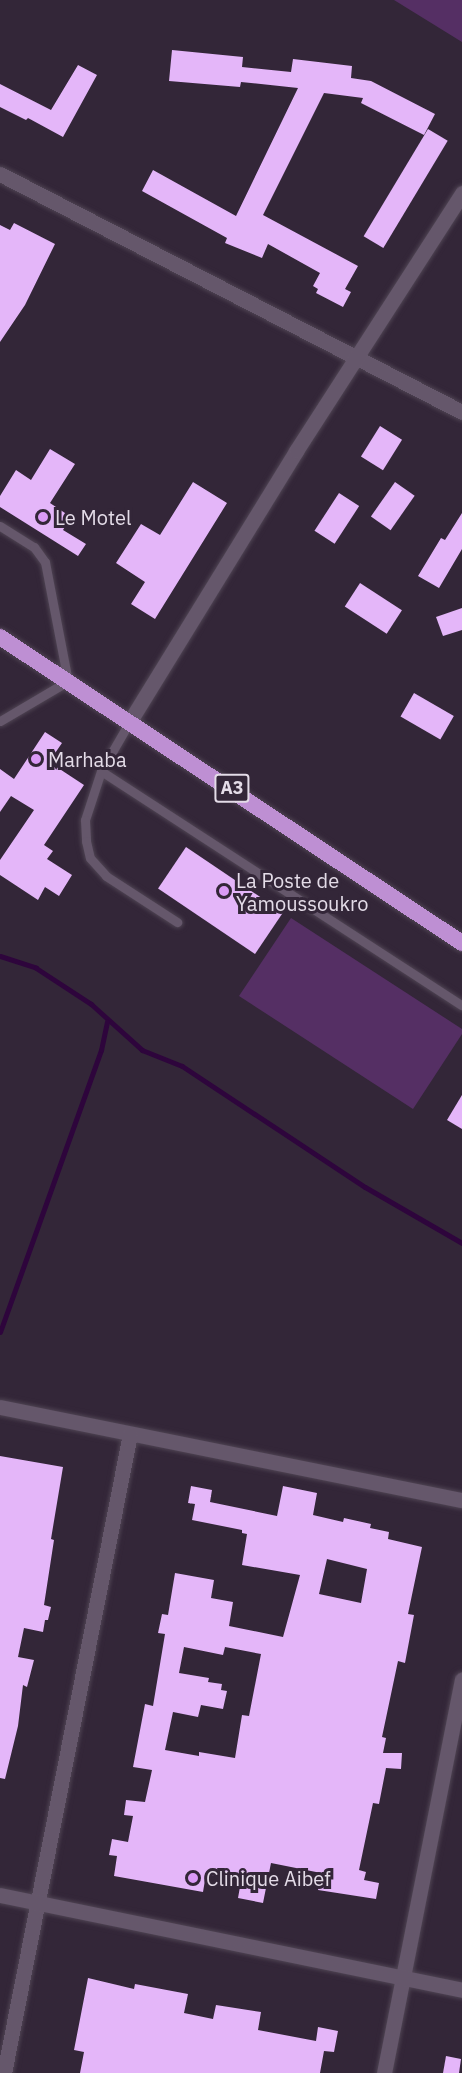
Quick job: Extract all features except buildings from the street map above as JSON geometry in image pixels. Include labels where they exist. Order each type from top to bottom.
[{"type":"highway","name":"A3","points":[[0,637],[462,943]]},
{"type":"street","points":[[0,174],[462,412]]},
{"type":"street","points":[[130,721],[356,358],[462,193]]},
{"type":"street","points":[[0,1407],[462,1500]]},
{"type":"street","points":[[4,2073],[129,1434]]},
{"type":"street","points":[[384,2073],[402,1977],[455,1758],[462,1680]]},
{"type":"street","points":[[0,1895],[462,1990]]},
{"type":"lane","points":[[0,526],[34,547],[45,562],[68,681],[0,721]]},
{"type":"lane","points":[[130,721],[101,771],[85,820],[86,841],[90,858],[106,876],[177,922]]},
{"type":"lane","points":[[101,771],[462,1005]]},
{"type":"shaded area","points":[[394,0],[462,0],[462,42]]},
{"type":"shaded area","points":[[291,918],[462,1029],[462,1034],[413,1109],[239,996]]},
{"type":"waterway","points":[[0,956],[36,968],[91,1004],[142,1050],[182,1066],[365,1187],[462,1243]]},
{"type":"waterway","points":[[0,1332],[101,1050],[107,1022]]},
{"type":"place","name":"Le Motel","points":[[43,517]]},
{"type":"place","name":"Marhaba","points":[[36,759]]},
{"type":"place","name":"La Poste de Yamoussoukro","points":[[224,891]]},
{"type":"place","name":"Clinique Aibef","points":[[193,1878]]}]
